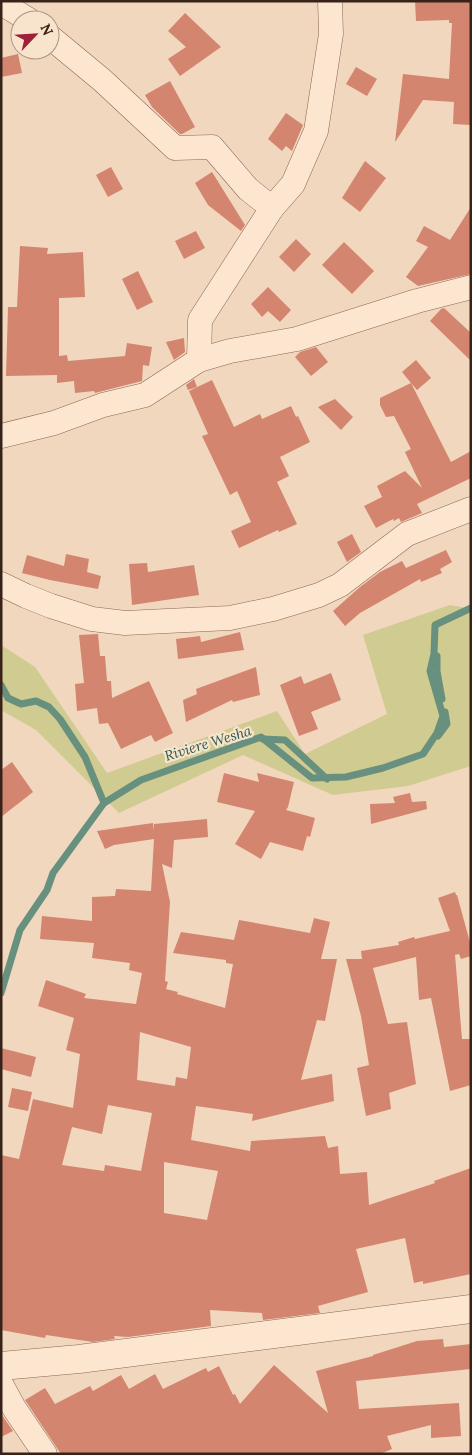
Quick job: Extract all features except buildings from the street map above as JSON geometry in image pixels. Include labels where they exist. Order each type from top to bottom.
[{"type":"street","points":[[199,360],[200,320],[272,208],[293,184],[316,131],[331,34],[330,1]]},
{"type":"street","points":[[1,3],[13,10]]},
{"type":"street","points":[[60,45],[102,80],[175,148],[212,147],[248,189],[272,208]]},
{"type":"street","points":[[1,436],[45,426],[103,405],[145,395],[199,360],[230,351],[297,339],[417,301],[471,287]]},
{"type":"street","points":[[1,584],[51,606],[92,619],[125,623],[230,618],[273,609],[319,595],[340,585],[407,534],[471,509]]},
{"type":"street","points":[[1,1366],[79,1359],[471,1309]]},
{"type":"street","points":[[1,1384],[14,1408],[45,1454]]},
{"type":"shaded area","points":[[450,605],[471,609],[471,766],[408,786],[333,795],[243,755],[119,813],[36,730],[1,710],[1,645],[35,667],[107,773],[277,711],[305,754],[387,714],[363,635]]},
{"type":"waterway","name":"Riviere Wesha","points":[[1,993],[20,930],[47,890],[53,873],[104,803],[141,780],[261,737],[312,778],[346,777],[383,768],[423,754],[437,733],[443,716],[430,671],[434,654],[435,625],[471,608]]},
{"type":"waterway","name":"Riviere Wesha","points":[[437,656],[437,671],[442,699]]},
{"type":"waterway","name":"Riviere Wesha","points":[[1,685],[8,698],[21,704],[36,701],[49,707],[60,719],[85,757],[104,803]]},
{"type":"waterway","name":"Riviere Wesha","points":[[438,736],[447,724],[445,712]]},
{"type":"waterway","name":"Riviere Wesha","points":[[263,739],[285,740],[327,779]]}]
